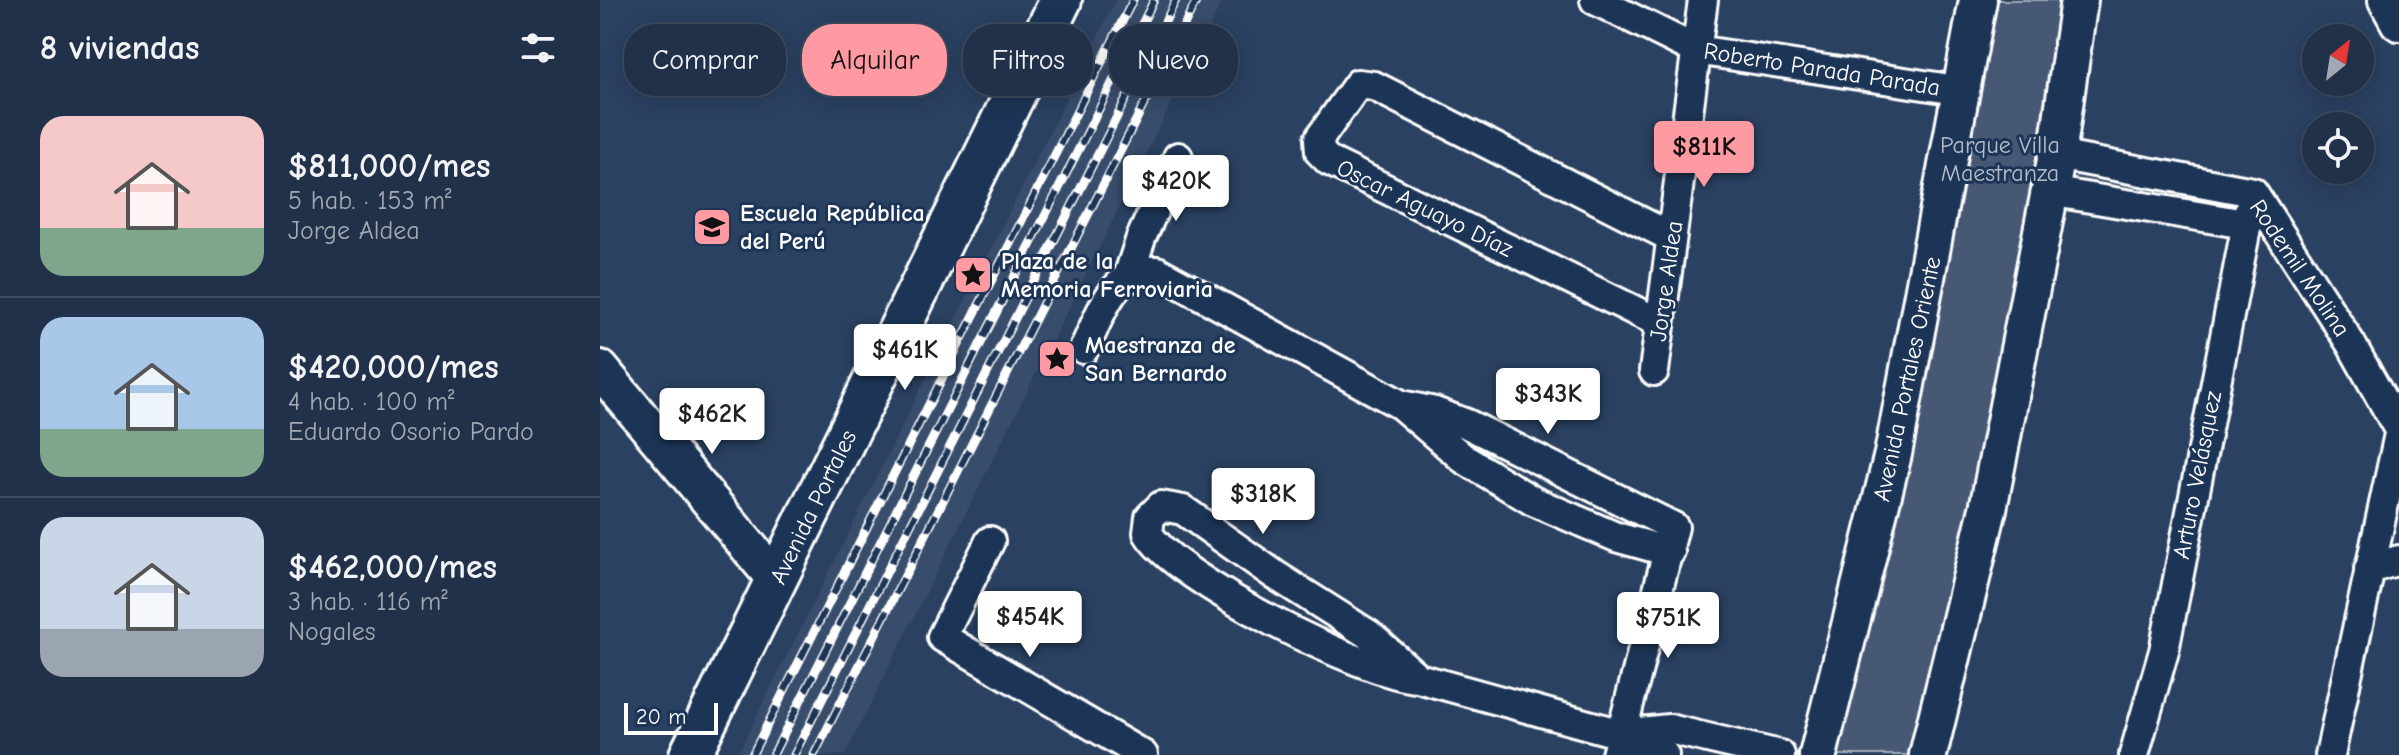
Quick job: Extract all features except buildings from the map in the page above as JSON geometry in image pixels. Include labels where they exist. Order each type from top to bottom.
[{"type":"main road","name":"Avenida Portales","points":[[690,755],[1061,0]]},
{"type":"street","name":"Roberto Parada Parada","points":[[1595,0],[1696,50],[1963,91]]},
{"type":"street","name":"Jorge Aldea","points":[[1654,371],[1703,0]]},
{"type":"street","name":"Avenida Portales Oriente","points":[[1818,755],[1893,454],[1978,0]]},
{"type":"street","points":[[1928,755],[1988,509],[2057,155],[2079,0]]},
{"type":"street","points":[[2387,0],[2399,22]]},
{"type":"street","name":"Oscar Aguayo Díaz","points":[[1660,323],[1329,161],[1320,152],[1319,139],[1358,84],[1374,86],[1671,237]]},
{"type":"street","name":"Rodemil Molina","points":[[2057,155],[2253,192],[2351,344],[2399,432]]},
{"type":"street","points":[[1084,349],[1111,293],[1129,274],[1141,238],[1178,157]]},
{"type":"street","name":"Rodemil Molina","points":[[2049,191],[2245,224]]},
{"type":"street","name":"Arturo Velásquez","points":[[2134,755],[2164,651],[2253,192]]},
{"type":"street","points":[[1129,274],[1157,271],[1401,405],[1464,459],[1533,501],[1616,537],[1672,539]]},
{"type":"street","points":[[600,369],[777,581]]},
{"type":"street","points":[[1401,405],[1435,412],[1467,424],[1672,539]]},
{"type":"street","points":[[2337,747],[2369,569],[2399,432]]},
{"type":"street","points":[[1418,678],[1385,646],[1262,567],[1183,510],[1161,506],[1150,517],[1148,533],[1153,541],[1206,581],[1332,651],[1387,673],[1418,678],[1619,745],[1664,755]]},
{"type":"street","points":[[1619,745],[1672,539]]},
{"type":"street","points":[[990,541],[942,637],[1143,755]]},
{"type":"street","points":[[2369,569],[2399,560]]},
{"type":"street","points":[[1619,745],[1669,729],[1780,755]]},
{"type":"shaded area","points":[[1116,0],[1223,0],[1211,24],[1109,24],[1109,96],[1175,96],[845,755],[737,755],[1068,96],[1093,96],[1093,46]]},
{"type":"green space","name":"Parque Villa Maestranza","points":[[1985,0],[2070,0],[1985,441],[1909,755],[1824,755]]},
{"type":"railway","points":[[752,755],[1133,0]]},
{"type":"railway","points":[[773,755],[1154,0]]},
{"type":"railway","points":[[794,755],[1176,0]]},
{"type":"railway","points":[[814,755],[1197,0]]},
{"type":"place","name":"Escuela República del Perú","points":[[712,227]]},
{"type":"place","name":"Plaza de la Memoria Ferroviaria","points":[[973,275]]},
{"type":"place","name":"Maestranza de San Bernardo","points":[[1057,359]]}]
